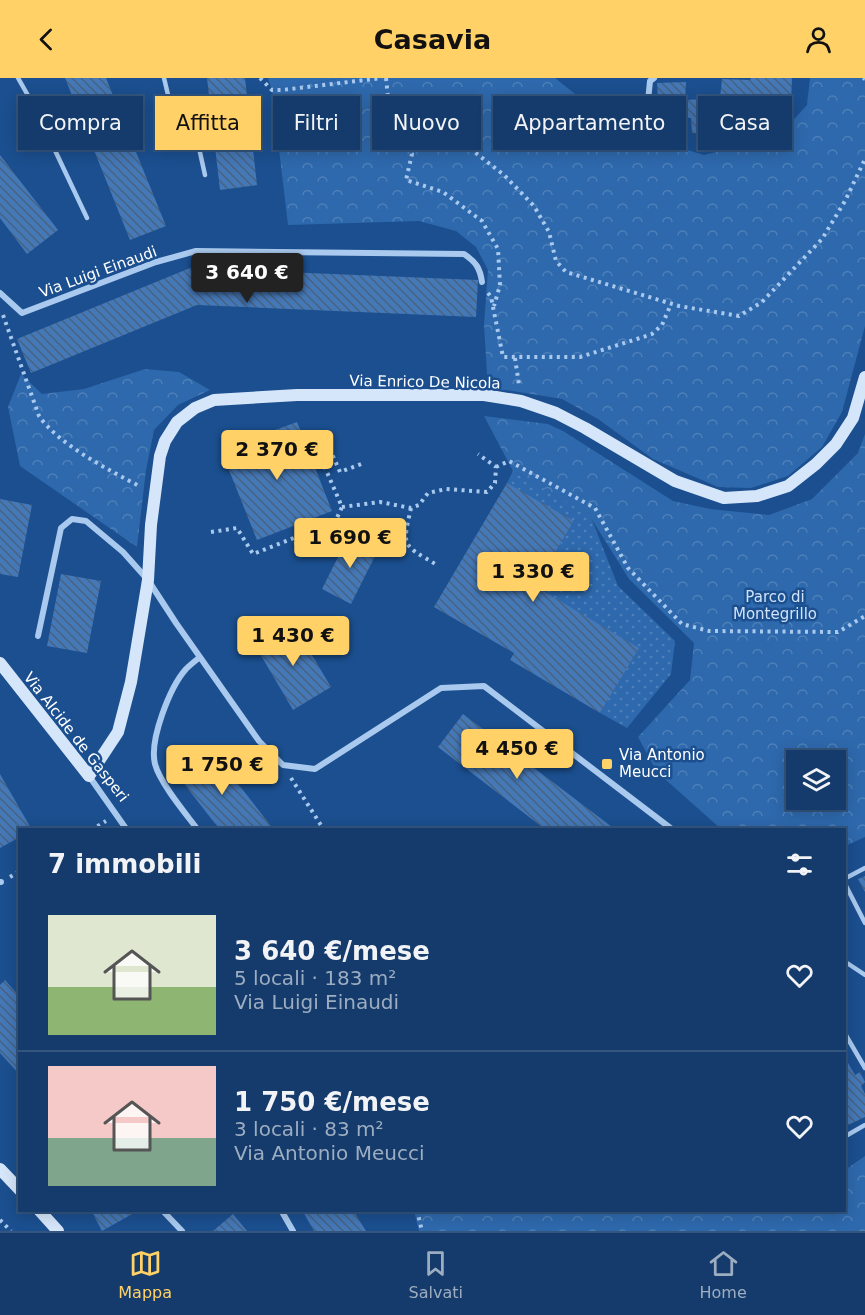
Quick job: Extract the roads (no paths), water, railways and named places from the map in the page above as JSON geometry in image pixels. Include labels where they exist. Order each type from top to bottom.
[{"type":"street","points":[[648,96],[650,81],[654,78]]},
{"type":"street","name":"Via Luigi Einaudi","points":[[0,293],[22,313],[156,262],[196,251],[464,254],[474,260],[480,269],[482,282]]},
{"type":"street","name":"Via Enrico De Nicola","points":[[89,776],[118,732],[130,682],[148,580],[154,495],[160,456],[165,441],[177,422],[195,408],[213,400],[297,395],[484,395],[521,401],[556,413],[683,484],[724,498],[757,496],[788,486],[816,464],[836,444],[853,418],[865,377]]},
{"type":"street","points":[[38,636],[60,528],[72,519],[86,521],[123,552],[148,580],[259,741],[283,765],[315,769],[441,688],[484,686],[670,828]]},
{"type":"street","points":[[196,828],[176,801],[155,764],[155,744],[166,704],[185,670],[200,657]]},
{"type":"street","name":"Via Alcide de Gasperi","points":[[0,663],[89,776],[126,828]]},
{"type":"street","points":[[0,1169],[18,1188]]},
{"type":"street","points":[[41,1212],[58,1231]]},
{"type":"street","points":[[164,1212],[182,1231]]},
{"type":"street","points":[[282,1212],[293,1231]]},
{"type":"lane","points":[[18,78],[34,106],[87,219]]},
{"type":"lane","points":[[164,78],[170,99],[194,121],[206,176]]},
{"type":"lane","points":[[846,879],[865,868]]},
{"type":"lane","points":[[846,884],[865,923]]},
{"type":"lane","points":[[846,962],[865,975]]},
{"type":"lane","points":[[846,1035],[865,1068]]},
{"type":"lane","points":[[846,1136],[865,1125]]},
{"type":"place","name":"Via Antonio Meucci","points":[[607,764]]},
{"type":"park label","name":"Parco di Montegrillo","points":[[775,606]]}]
